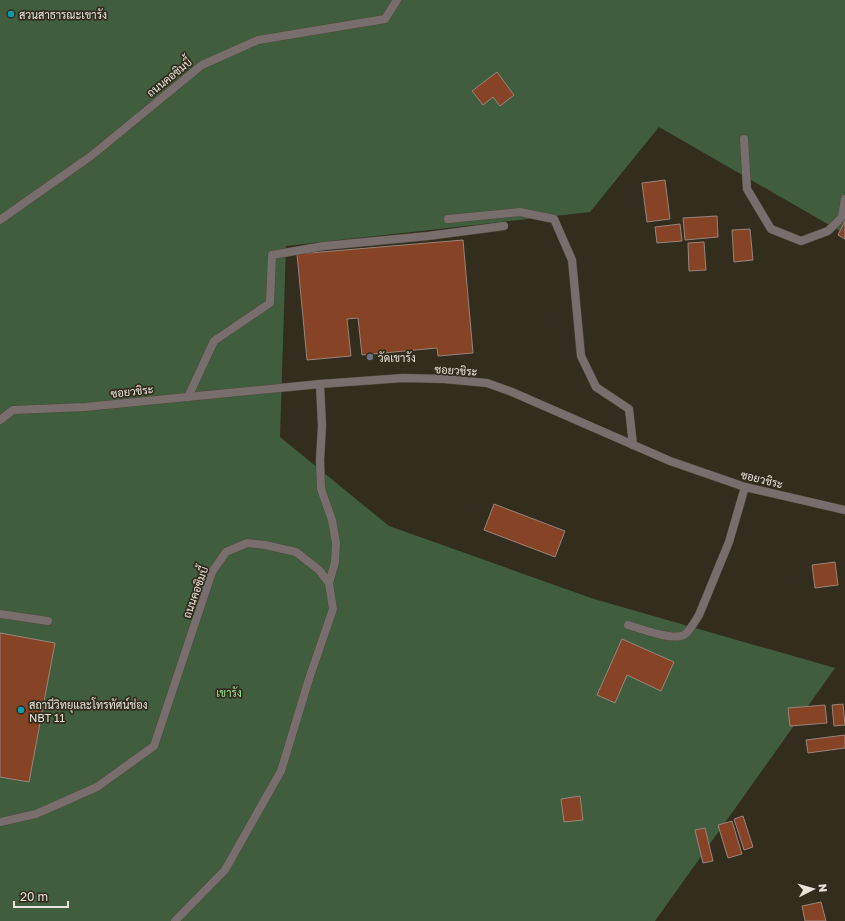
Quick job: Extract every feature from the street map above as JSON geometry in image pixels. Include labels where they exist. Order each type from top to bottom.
[{"type":"street","name":"ถนนคอซิมบี้","points":[[0,220],[90,156],[202,65],[258,40],[385,19],[397,0]]},
{"type":"street","points":[[744,139],[747,189],[771,229],[802,241],[828,231],[842,217],[845,199]]},
{"type":"street","points":[[448,219],[520,212],[554,218],[572,260],[581,356],[596,387],[629,409],[633,445]]},
{"type":"street","points":[[188,397],[214,341],[270,303],[272,255],[324,246],[428,236],[504,226]]},
{"type":"street","name":"ซอยวชิระ","points":[[0,420],[13,410],[85,407],[320,384],[403,378],[444,379],[487,383],[512,392],[670,461],[745,487],[845,510]]},
{"type":"street","points":[[174,921],[225,870],[281,771],[309,678],[333,609],[329,583],[335,562],[336,543],[332,520],[322,489],[320,460],[322,426],[320,384]]},
{"type":"street","points":[[628,625],[670,637],[684,635],[699,615],[729,542],[745,487]]},
{"type":"street","name":"ถนนคอซิมบี้","points":[[0,822],[36,814],[98,787],[154,746],[212,572],[226,552],[247,543],[265,545],[296,552],[319,570],[329,583]]},
{"type":"street","points":[[0,614],[48,621]]},
{"type":"green space","name":"เขารัง","points":[[0,0],[845,0],[845,234],[659,127],[590,212],[286,246],[280,437],[389,526],[594,599],[835,668],[655,921],[0,921]]},
{"type":"building","points":[[497,72],[514,95],[500,106],[493,97],[483,105],[472,91]]},
{"type":"building","points":[[665,180],[670,219],[647,222],[642,183]]},
{"type":"building","points":[[717,216],[718,237],[685,240],[683,218]]},
{"type":"building","points":[[845,221],[845,239],[838,235]]},
{"type":"building","points":[[680,224],[682,241],[657,243],[655,227]]},
{"type":"building","points":[[750,229],[753,260],[734,262],[732,230]]},
{"type":"building","points":[[463,240],[473,353],[438,356],[437,348],[362,355],[358,318],[347,319],[351,356],[307,360],[297,254]]},
{"type":"building","points":[[704,242],[706,270],[689,271],[688,243]]},
{"type":"building","points":[[494,504],[565,531],[555,557],[484,530]]},
{"type":"building","points":[[835,562],[838,585],[815,588],[812,565]]},
{"type":"building","name":"สถานีวิทยุและโทรทัศน์ช่อง NBT 11","points":[[0,633],[55,643],[29,782],[0,777]]},
{"type":"building","points":[[622,639],[674,662],[661,691],[627,675],[615,703],[597,695]]},
{"type":"building","points":[[843,704],[845,725],[834,726],[832,705]]},
{"type":"building","points":[[825,705],[827,723],[790,726],[788,708]]},
{"type":"building","points":[[845,735],[845,748],[808,753],[806,740]]},
{"type":"building","points":[[580,796],[583,820],[564,822],[561,799]]},
{"type":"building","points":[[743,816],[753,847],[744,850],[734,819]]},
{"type":"building","points":[[732,821],[742,854],[728,858],[718,825]]},
{"type":"building","points":[[705,828],[713,861],[703,863],[695,830]]},
{"type":"building","points":[[821,902],[826,921],[805,921],[802,906]]},
{"type":"place","name":"สวนสาธารณะเขารัง","points":[[11,14]]},
{"type":"place","name":"วัดเขารัง","points":[[370,357]]},
{"type":"place","name":"สถานีวิทยุและโทรทัศน์ช่อง NBT 11","points":[[21,710]]}]
